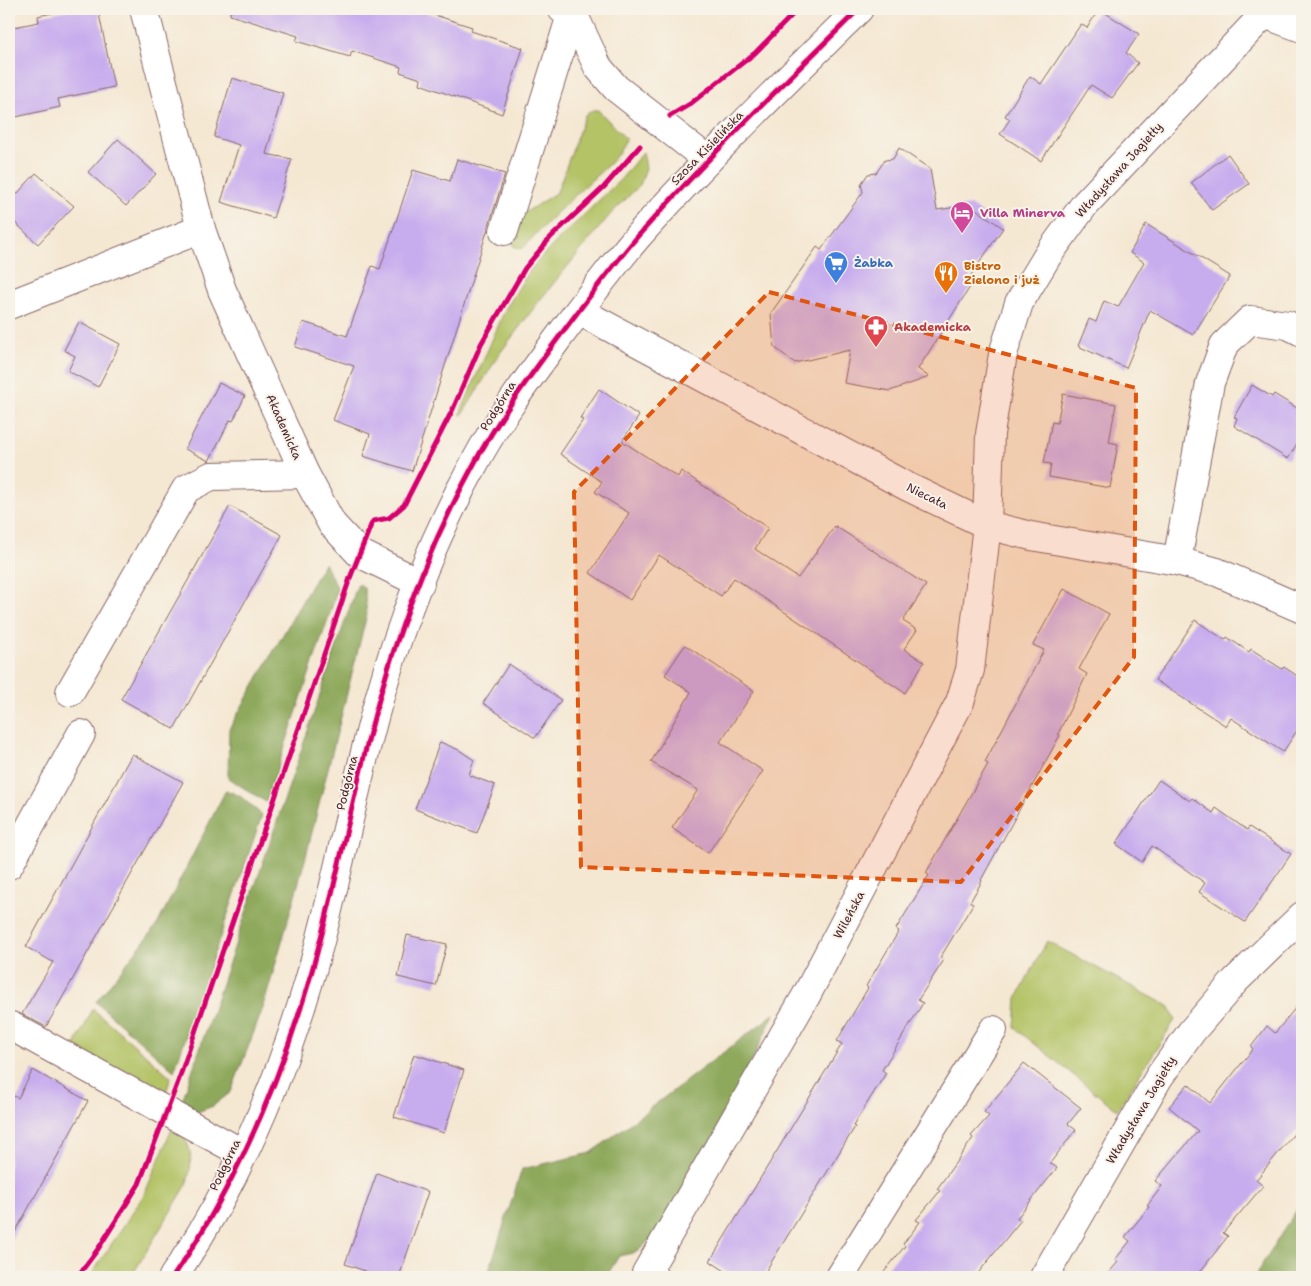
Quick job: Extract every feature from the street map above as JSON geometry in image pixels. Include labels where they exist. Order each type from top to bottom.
[{"type":"street","name":"Akademicka","points":[[144,9],[201,229],[222,290],[305,474],[332,524],[360,553],[420,583]]},
{"type":"street","name":"Szosa Kisielińska","points":[[578,311],[636,239],[708,160],[860,9]]},
{"type":"street","points":[[569,10],[598,67],[616,88],[708,160]]},
{"type":"street","points":[[504,231],[569,10]]},
{"type":"street","name":"Władysława Jagiełły","points":[[987,526],[990,434],[1003,354],[1020,303],[1048,255],[1085,204],[1267,11],[1302,28]]},
{"type":"street","points":[[9,304],[201,229]]},
{"type":"street","name":"Niecała","points":[[578,311],[908,487],[987,526],[1032,536],[1177,561],[1217,572],[1302,609]]},
{"type":"street","name":"Podgórna","points":[[173,1277],[202,1234],[242,1153],[264,1106],[301,1008],[373,718],[395,646],[447,518],[476,460],[524,383],[578,311]]},
{"type":"street","points":[[1177,561],[1210,383],[1224,345],[1250,320],[1288,326],[1302,332]]},
{"type":"street","points":[[70,692],[186,488],[211,476],[305,474]]},
{"type":"street","name":"Wileńska","points":[[654,1277],[646,1273],[806,996],[960,702],[970,670],[987,526]]},
{"type":"street","points":[[9,865],[81,734]]},
{"type":"street","name":"Władysława Jagiełły","points":[[1044,1277],[1159,1077],[1192,1030],[1235,981],[1302,916]]},
{"type":"street","points":[[9,1026],[242,1153]]},
{"type":"street","points":[[840,1277],[992,1030]]},
{"type":"highlighted area","points":[[769,292],[1136,388],[1134,657],[961,882],[581,867],[574,492]]},
{"type":"green space","points":[[593,110],[598,110],[626,139],[623,146],[607,165],[522,249],[513,246],[523,214],[557,192],[585,115]]},
{"type":"green space","points":[[643,152],[646,168],[640,185],[609,216],[540,300],[500,353],[462,415],[460,414],[506,308],[530,270],[622,178]]},
{"type":"green space","points":[[324,563],[338,589],[266,802],[228,778],[229,729]]},
{"type":"green space","points":[[360,584],[364,588],[367,614],[305,860],[263,1008],[231,1092],[213,1106],[192,1114],[179,1110],[357,586]]},
{"type":"green space","points":[[226,790],[240,796],[262,815],[174,1071],[96,1002],[157,925]]},
{"type":"green space","points":[[1047,941],[1170,1007],[1175,1020],[1117,1110],[1015,1028],[1017,998]]},
{"type":"green space","points":[[93,1009],[171,1077],[163,1101],[73,1049]]},
{"type":"green space","points":[[774,1014],[682,1210],[637,1252],[619,1256],[606,1277],[487,1277],[522,1169],[591,1153]]},
{"type":"green space","points":[[172,1129],[185,1139],[190,1153],[191,1161],[186,1186],[131,1277],[90,1277],[145,1193]]},
{"type":"green space","points":[[1302,1204],[1302,1277],[1254,1277],[1299,1206]]},
{"type":"building","points":[[72,9],[98,9],[114,87],[58,99],[60,107],[16,117],[9,83],[9,28],[39,22],[38,16]]},
{"type":"building","points":[[231,9],[416,9],[472,27],[471,31],[523,48],[502,114],[420,84],[421,79],[400,72],[401,67],[352,51],[350,57],[296,41],[298,36],[230,15]]},
{"type":"building","points":[[1099,9],[1139,34],[1126,53],[1138,63],[1112,98],[1091,85],[1041,161],[1000,134],[1010,119],[1005,116],[1030,76],[1041,84],[1081,24],[1087,28]]},
{"type":"building","points":[[232,78],[283,93],[266,154],[292,159],[273,218],[221,202],[239,145],[214,137]]},
{"type":"building","points":[[118,139],[156,174],[126,206],[88,172]]},
{"type":"building","points":[[899,148],[930,169],[937,210],[970,205],[1003,228],[969,278],[970,287],[918,369],[929,377],[890,391],[844,383],[850,350],[795,363],[774,347],[771,313],[817,247],[821,250],[863,192],[861,184],[868,174],[876,173],[885,160],[893,159]]},
{"type":"building","points":[[1228,154],[1249,184],[1212,210],[1191,183]]},
{"type":"building","points":[[457,159],[505,174],[412,471],[363,456],[370,434],[333,420],[354,366],[295,347],[303,322],[347,336],[372,266],[380,269],[413,170],[450,181]]},
{"type":"building","points":[[36,173],[74,206],[38,244],[9,217],[9,203]]},
{"type":"building","points":[[1146,224],[1230,276],[1193,335],[1150,310],[1126,368],[1078,346],[1089,319],[1096,322],[1104,301],[1118,307],[1144,262],[1130,253]]},
{"type":"building","points":[[79,322],[120,344],[98,387],[68,371],[75,356],[64,350]]},
{"type":"building","points":[[219,383],[245,396],[233,421],[230,420],[209,461],[185,449]]},
{"type":"building","points":[[1252,385],[1272,397],[1274,394],[1302,411],[1302,435],[1288,459],[1234,426],[1237,418],[1234,417]]},
{"type":"building","points":[[599,389],[639,416],[622,441],[678,477],[681,471],[768,528],[755,549],[798,578],[835,526],[926,585],[903,621],[917,630],[904,649],[924,662],[905,693],[734,578],[721,596],[659,555],[630,600],[590,573],[629,513],[595,492],[602,482],[560,454],[583,420],[580,418]]},
{"type":"building","points":[[1063,394],[1116,404],[1109,442],[1118,444],[1110,488],[1049,477],[1051,464],[1044,463],[1052,422],[1057,423]]},
{"type":"building","points":[[230,506],[282,535],[174,729],[121,699]]},
{"type":"building","points":[[1064,589],[1109,614],[1079,669],[1087,674],[1058,734],[1060,735],[981,880],[970,902],[973,904],[940,958],[944,960],[918,1000],[923,1003],[882,1070],[886,1073],[853,1126],[855,1127],[762,1277],[734,1277],[710,1261],[842,1044],[837,1041],[868,988],[866,986],[899,931],[896,929],[929,875],[926,873],[988,764],[985,762],[1044,650],[1033,645]]},
{"type":"building","points":[[1195,620],[1225,640],[1227,637],[1249,652],[1251,649],[1282,669],[1284,667],[1302,679],[1302,723],[1283,752],[1231,718],[1226,726],[1155,680]]},
{"type":"building","points":[[685,645],[754,691],[720,742],[763,771],[708,853],[672,828],[698,790],[651,762],[691,692],[665,675]]},
{"type":"building","points":[[509,664],[561,700],[535,738],[483,703]]},
{"type":"building","points":[[440,742],[459,750],[474,760],[469,775],[495,785],[477,833],[415,809]]},
{"type":"building","points":[[132,754],[183,782],[46,1027],[22,1014],[53,962],[26,947]]},
{"type":"building","points":[[1159,780],[1190,801],[1192,798],[1213,813],[1216,808],[1247,830],[1249,827],[1291,854],[1245,922],[1199,892],[1205,883],[1152,846],[1142,862],[1116,844]]},
{"type":"building","points":[[407,935],[447,944],[436,986],[398,977]]},
{"type":"building","points":[[1302,1000],[1302,1124],[1256,1180],[1263,1186],[1223,1233],[1228,1236],[1196,1277],[1105,1277],[1118,1262],[1115,1260],[1130,1241],[1125,1237],[1149,1207],[1147,1206],[1162,1186],[1155,1181],[1198,1131],[1169,1107],[1188,1084],[1210,1103],[1253,1049],[1251,1047],[1267,1026],[1275,1033]]},
{"type":"building","points":[[414,1054],[464,1070],[444,1133],[394,1117]]},
{"type":"building","points":[[1024,1063],[1081,1108],[1068,1124],[1076,1130],[1050,1163],[1057,1168],[1017,1218],[1021,1220],[975,1277],[880,1277],[905,1246],[903,1244],[920,1222],[916,1220],[940,1191],[937,1189],[973,1138],[971,1136],[989,1116],[984,1112]]},
{"type":"building","points":[[33,1070],[88,1101],[9,1243],[9,1094],[18,1098]]},
{"type":"building","points":[[377,1173],[428,1192],[399,1277],[382,1277],[345,1264]]},
{"type":"cycle path","points":[[670,116],[690,104],[755,53],[798,9]]},
{"type":"cycle path","points":[[173,1277],[231,1180],[277,1076],[315,960],[369,736],[395,647],[430,554],[474,464],[502,416],[534,371],[596,288],[638,236],[719,149],[859,9]]},
{"type":"cycle path","points":[[77,1277],[98,1249],[139,1184],[179,1079],[350,578],[371,525],[373,521],[389,518],[404,505],[453,409],[481,344],[525,268],[551,237],[604,187],[640,146]]},
{"type":"place","name":"Villa Minerva","points":[[962,234]]},
{"type":"place","name":"Żabka","points":[[836,284]]},
{"type":"place","name":"Bistro Zielono i już","points":[[946,294]]},
{"type":"place","name":"Akademicka","points":[[876,348]]}]
